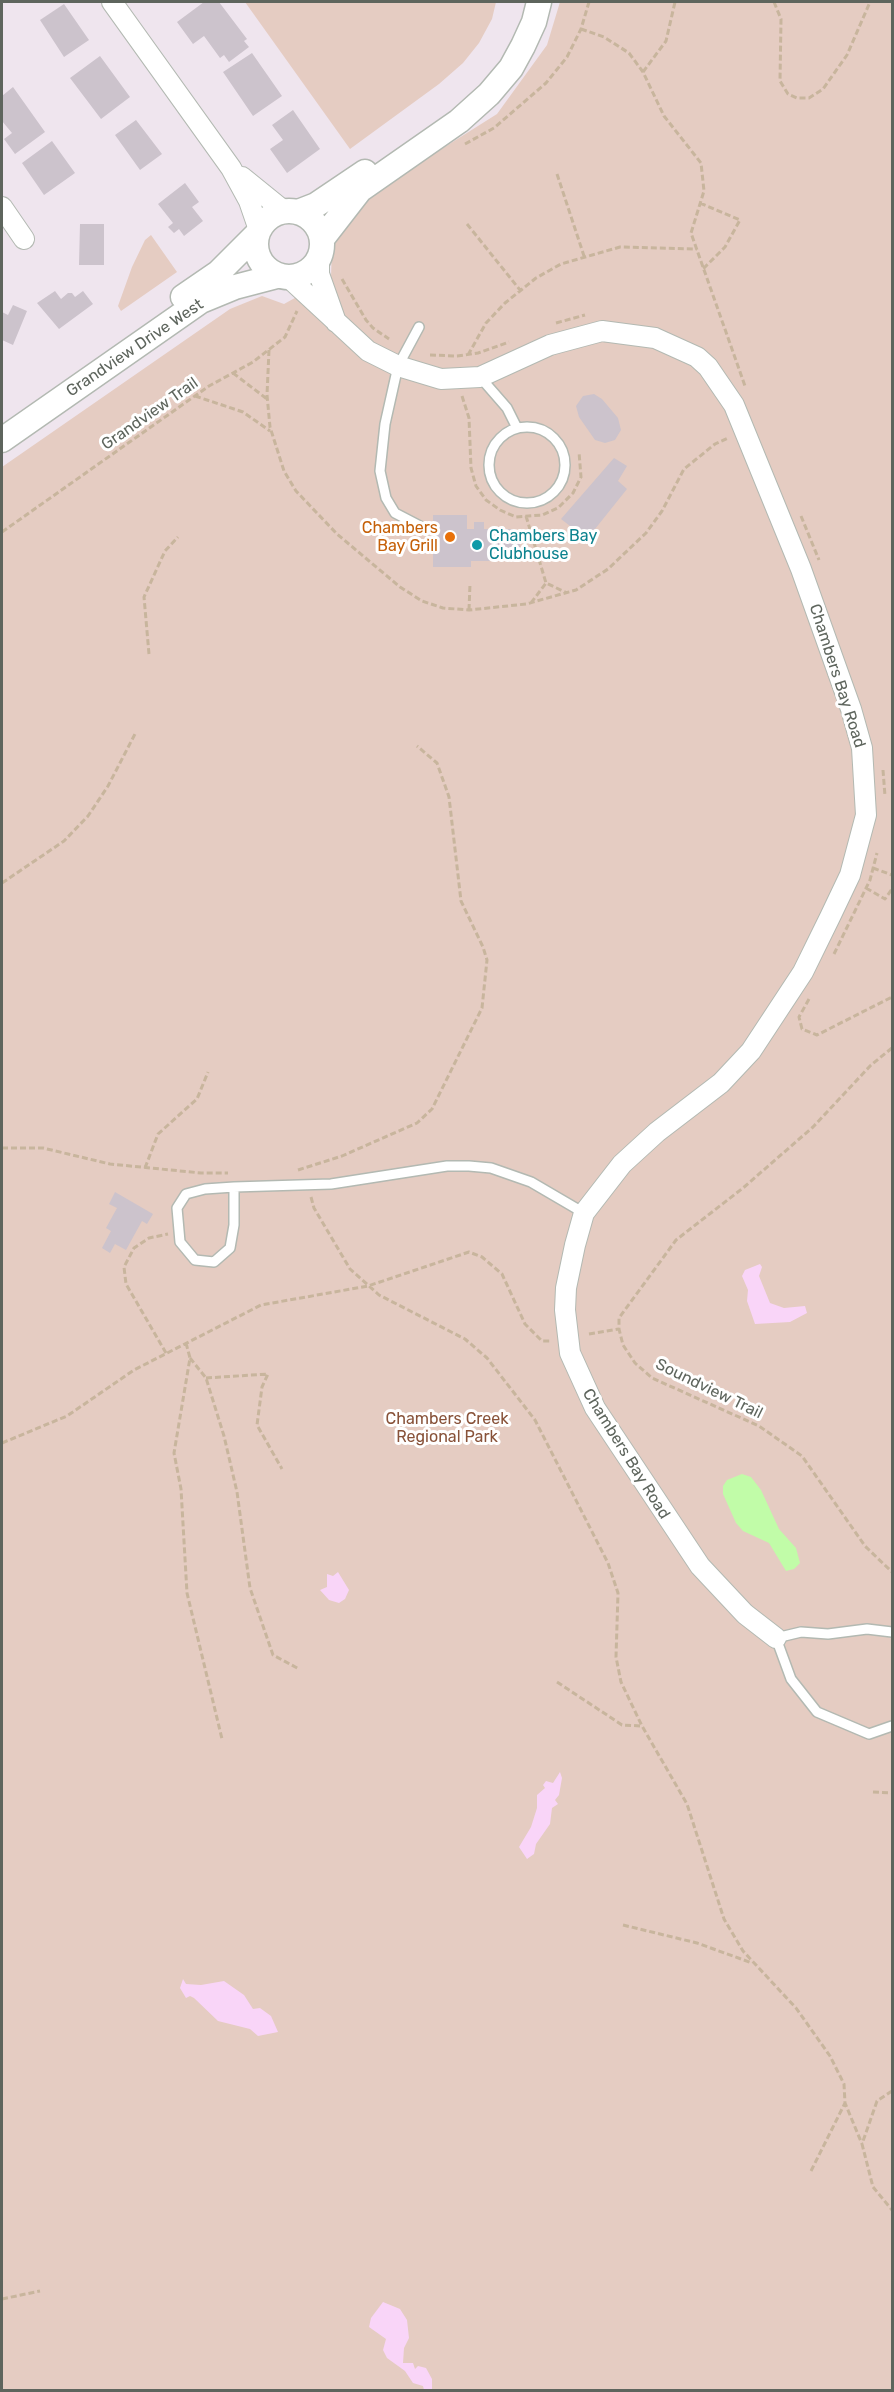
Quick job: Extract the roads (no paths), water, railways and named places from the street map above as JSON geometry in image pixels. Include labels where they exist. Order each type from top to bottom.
[{"type":"street","points":[[112,2],[231,168],[249,201],[258,232],[256,248],[259,260],[268,271],[296,277],[310,271],[320,249],[360,190],[459,121],[489,94],[511,68],[524,46],[539,2]]},
{"type":"street","points":[[258,232],[268,218],[316,205],[481,87],[513,42],[526,2]]},
{"type":"street","points":[[231,168],[265,199],[311,220],[320,249],[319,274],[336,322]]},
{"type":"street","points":[[2,207],[24,239]]},
{"type":"street","name":"Grandview Drive West","points":[[2,424],[218,273],[258,232]]},
{"type":"street","points":[[283,276],[368,351],[402,357],[441,379],[470,378]]},
{"type":"street","name":"Grandview Drive West","points":[[2,440],[201,301],[235,287],[283,276]]},
{"type":"street","name":"Chambers Bay Road","points":[[470,378],[550,345],[602,331],[637,333],[655,338],[697,357],[708,367],[734,405],[801,569],[851,709],[862,748],[866,815],[860,842],[850,875],[803,972],[751,1051],[721,1083],[657,1132],[622,1164],[584,1213],[574,1245],[565,1310],[570,1353],[580,1381],[611,1436],[700,1566],[745,1614],[776,1638]]},
{"type":"lane","points":[[419,327],[402,357],[385,424],[380,471],[386,498],[395,513],[420,526]]},
{"type":"lane","points":[[470,378],[507,408],[517,428]]},
{"type":"lane","points":[[530,427],[542,430],[560,446],[565,458],[565,471],[558,488],[544,500],[532,504],[519,503],[497,490],[490,479],[488,466],[496,442],[505,433],[517,428],[530,427]]},
{"type":"lane","points":[[234,1187],[230,1248],[219,1260],[208,1263],[195,1260],[183,1248],[178,1231],[177,1208],[186,1194],[204,1189],[234,1187],[357,1182],[447,1166],[469,1166],[491,1168],[531,1182],[584,1213]]},
{"type":"lane","points":[[892,1632],[867,1629],[828,1634],[801,1632],[776,1638],[791,1679],[817,1712],[869,1734],[892,1726]]},
{"type":"place","name":"Chambers Bay Grill","points":[[450,537]]},
{"type":"place","name":"Chambers Bay Clubhouse","points":[[477,545]]},
{"type":"park label","name":"Chambers Creek Regional Park","points":[[447,1428]]}]
